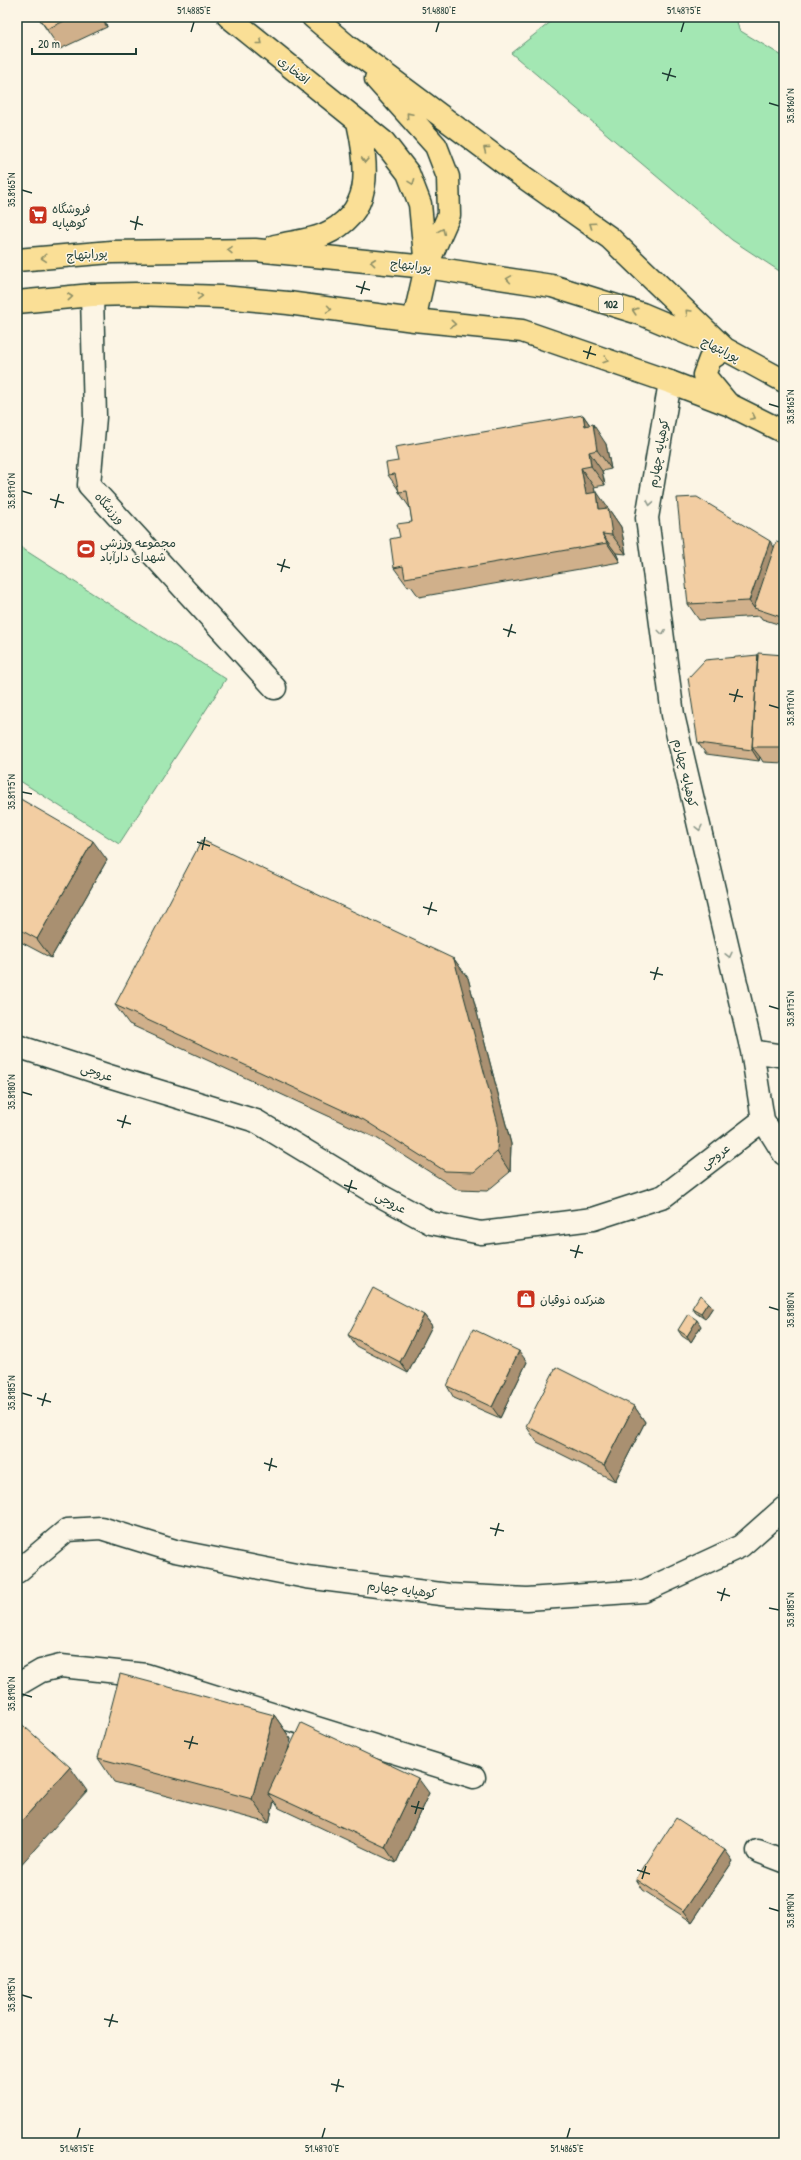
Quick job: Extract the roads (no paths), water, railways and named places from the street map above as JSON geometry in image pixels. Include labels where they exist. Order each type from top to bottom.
[{"type":"main road","name":"افتخاری","points":[[229,17],[384,142],[408,172],[420,204],[426,267]]},
{"type":"main road","points":[[313,17],[346,45],[508,166],[610,238],[725,349],[710,359],[704,375],[730,406]]},
{"type":"main road","points":[[346,45],[436,146],[448,177],[449,215],[426,267],[414,320]]},
{"type":"main road","points":[[255,250],[321,235],[342,224],[356,209],[363,192],[366,156],[358,122]]},
{"type":"main road","name":"پورابتهاج","points":[[17,260],[111,252],[255,250],[426,267],[552,286],[642,314],[725,349],[784,381]]},
{"type":"main road","points":[[17,302],[92,295],[135,294],[222,297],[288,303],[414,320],[522,331],[670,382],[730,406],[784,432]]},
{"type":"street","name":"ورزشگاه","points":[[92,295],[95,417],[89,485],[275,688]]},
{"type":"street","name":"کوهپایه چهارم","points":[[670,382],[647,518],[673,715],[752,1051],[763,1120],[784,1154]]},
{"type":"street","name":"عروجی","points":[[17,1046],[256,1121],[370,1190],[431,1223],[481,1232],[593,1219],[664,1196],[763,1120]]},
{"type":"street","points":[[752,1051],[784,1056]]},
{"type":"street","name":"کوهپایه چهارم","points":[[17,1572],[67,1530],[100,1528],[175,1551],[306,1577],[449,1594],[527,1599],[644,1591],[741,1546],[784,1508]]},
{"type":"street","points":[[17,1685],[41,1671],[61,1666],[146,1675],[474,1777]]},
{"type":"street","points":[[758,1850],[784,1861]]},
{"type":"place","name":"فروشگاه کوهپایه","points":[[38,215]]},
{"type":"place","name":"مجموعه ورزشی شهدای دارآباد","points":[[86,549]]},
{"type":"place","name":"هنرکده ذوقیان","points":[[526,1299]]}]
